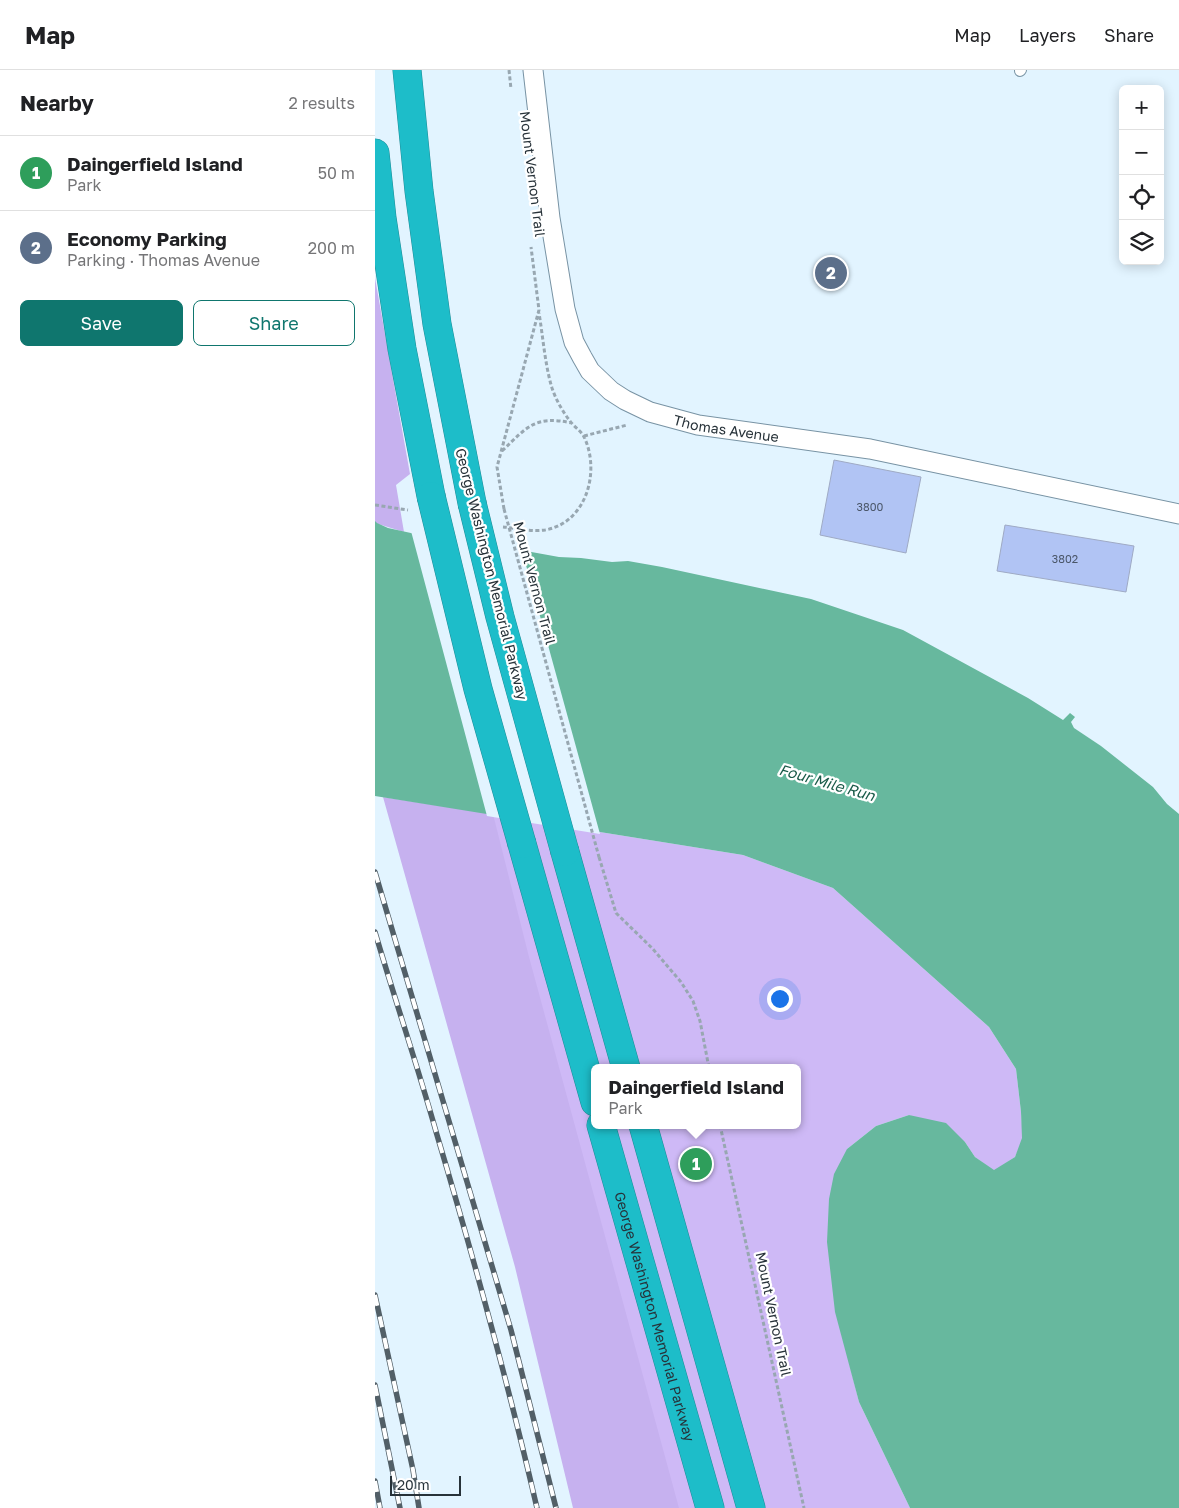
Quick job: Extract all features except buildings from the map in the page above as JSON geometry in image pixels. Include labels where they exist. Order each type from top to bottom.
[{"type":"highway","name":"George Washington Memorial Parkway","points":[[407,70],[437,324],[472,503],[502,626],[626,1064]]},
{"type":"highway","points":[[375,153],[420,503],[476,679],[591,1088]]},
{"type":"highway","name":"George Washington Memorial Parkway","points":[[602,1129],[710,1508]]},
{"type":"highway","points":[[644,1129],[751,1508]]},
{"type":"street","name":"Thomas Avenue","points":[[533,70],[557,270],[565,309],[574,342],[590,371],[611,392],[638,407],[663,417],[707,427],[870,449],[1179,514]]},
{"type":"path","points":[[509,70],[511,89]]},
{"type":"path","name":"Mount Vernon Trail","points":[[530,243],[539,310],[497,467],[504,509],[616,914],[651,948],[681,982],[693,1001],[700,1021],[708,1064]]},
{"type":"path","points":[[501,527],[544,530],[558,526],[577,511],[589,485],[591,458],[584,436],[571,423],[552,388],[539,310]]},
{"type":"path","points":[[584,436],[663,417]]},
{"type":"path","points":[[501,451],[527,428],[537,422],[554,419],[571,423]]},
{"type":"path","points":[[375,505],[420,503]]},
{"type":"path","name":"Mount Vernon Trail","points":[[722,1129],[804,1508]]},
{"type":"shaded area","points":[[375,278],[410,474],[396,485],[404,532],[375,523]]},
{"type":"shaded area","points":[[383,797],[493,814],[529,957],[679,1508],[573,1508],[515,1267]]},
{"type":"shaded area","points":[[463,810],[743,855],[833,888],[989,1027],[1016,1069],[1023,1138],[1015,1157],[994,1171],[975,1157],[965,1142],[909,1115],[876,1126],[847,1149],[849,1362],[859,1402],[910,1508],[640,1508]]},
{"type":"water","name":"Four Mile Run","points":[[375,521],[388,528],[420,535],[471,541],[559,557],[612,562],[628,561],[662,567],[811,599],[903,630],[1028,698],[1063,720],[1070,713],[1075,717],[1071,722],[1074,728],[1101,746],[1153,787],[1167,804],[1179,814],[1179,1508],[910,1508],[859,1402],[835,1312],[827,1242],[829,1199],[834,1174],[847,1149],[876,1126],[909,1115],[946,1123],[965,1142],[975,1157],[994,1170],[1015,1157],[1022,1138],[1016,1069],[989,1027],[833,888],[743,855],[375,796]]},
{"type":"pier","points":[[411,531],[450,532],[521,547],[600,834],[487,816]]},
{"type":"railway","points":[[375,872],[511,1330],[556,1508]]},
{"type":"railway","points":[[375,932],[430,1110],[477,1275],[537,1508]]},
{"type":"railway","points":[[375,1295],[413,1470],[419,1508]]},
{"type":"railway","points":[[375,1385],[400,1508]]},
{"type":"railway","points":[[375,1481],[380,1508]]},
{"type":"place","name":"Economy Parking","points":[[831,273]]},
{"type":"place","name":"Daingerfield Island","points":[[696,1164]]}]
